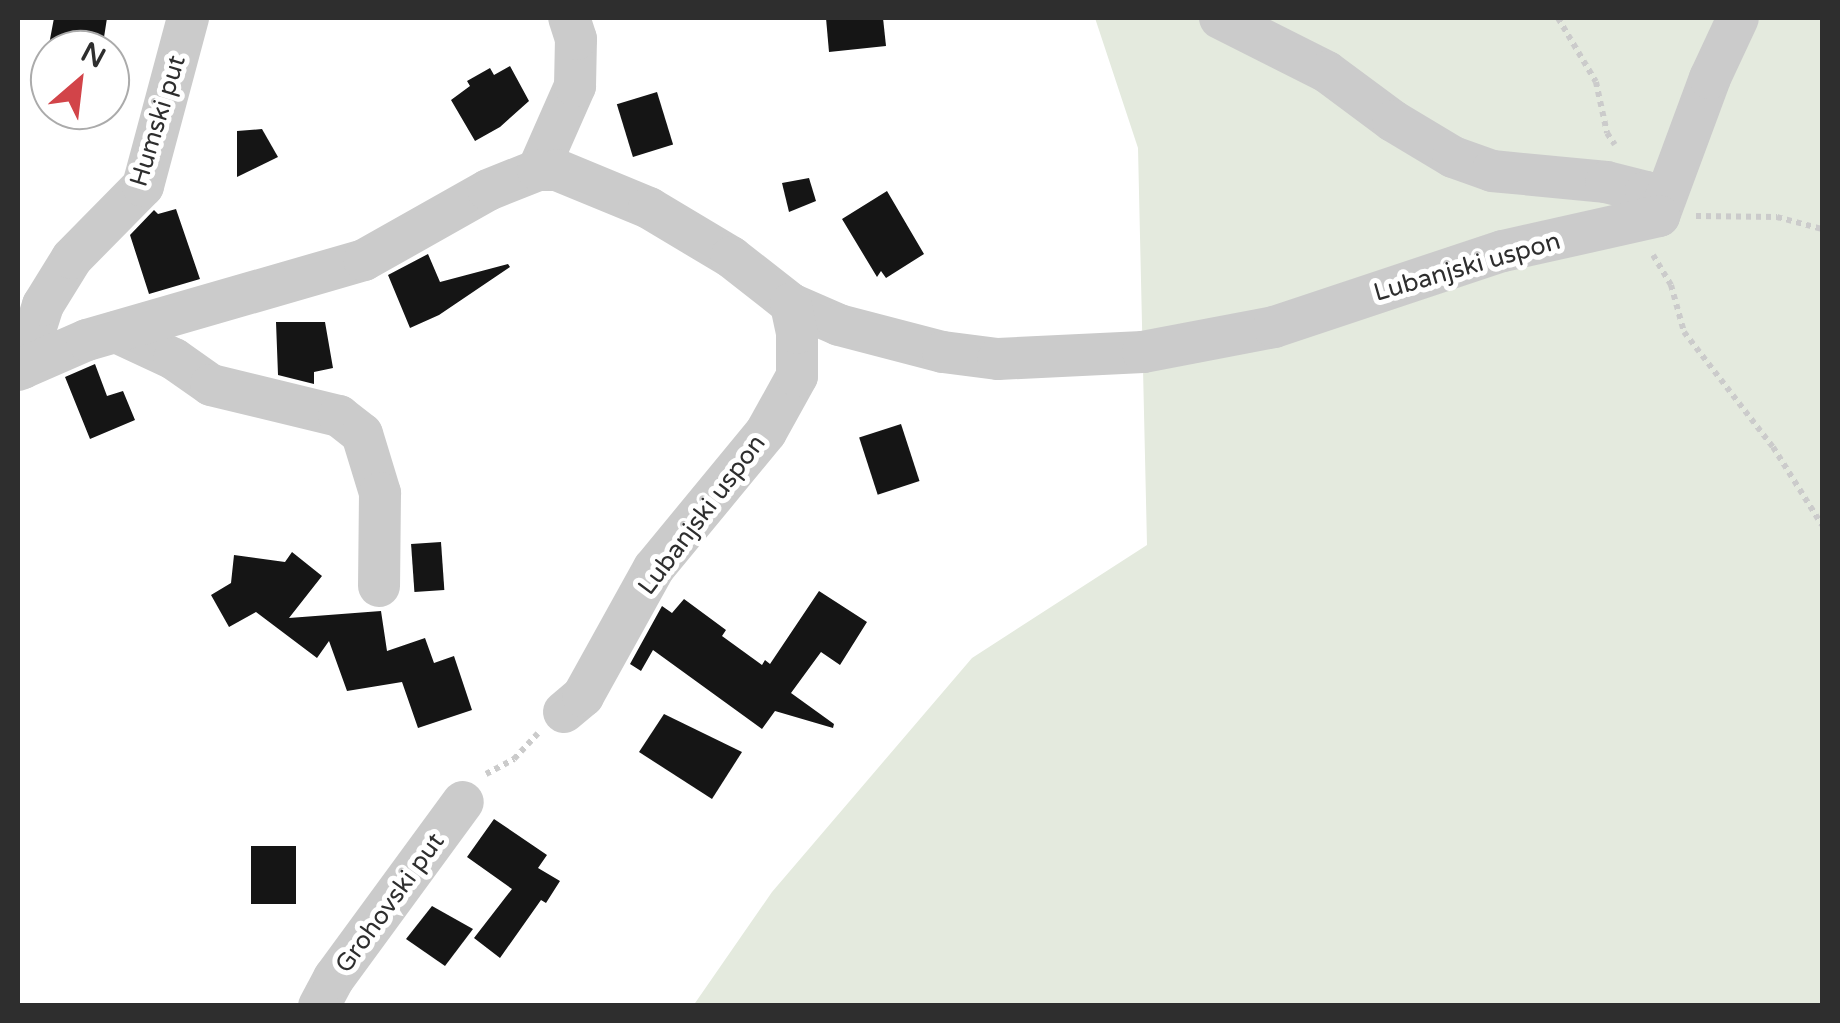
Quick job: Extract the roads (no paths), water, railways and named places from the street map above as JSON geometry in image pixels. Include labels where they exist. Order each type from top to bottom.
[{"type":"street","name":"Humski put","points":[[20,369],[43,305],[72,258],[144,186],[188,18]]},
{"type":"street","points":[[20,369],[116,332],[364,260],[488,190],[538,170],[575,86],[576,38],[569,18]]},
{"type":"street","points":[[1220,18],[1327,72],[1393,121],[1452,157],[1492,171],[1606,182],[1647,211],[1738,18]]},
{"type":"street","name":"Lubanjski uspon","points":[[538,170],[557,170],[649,208],[732,257],[791,304],[839,326],[944,352],[998,359],[1142,352],[1274,327],[1503,251],[1647,211]]},
{"type":"street","name":"Lubanjski uspon","points":[[564,712],[582,696],[654,568],[766,432],[797,376],[798,333],[791,304]]},
{"type":"street","points":[[116,332],[174,359],[212,386],[339,416],[362,434],[380,493],[379,586]]},
{"type":"street","name":"Grohovski put","points":[[319,1006],[334,978],[463,802]]}]
